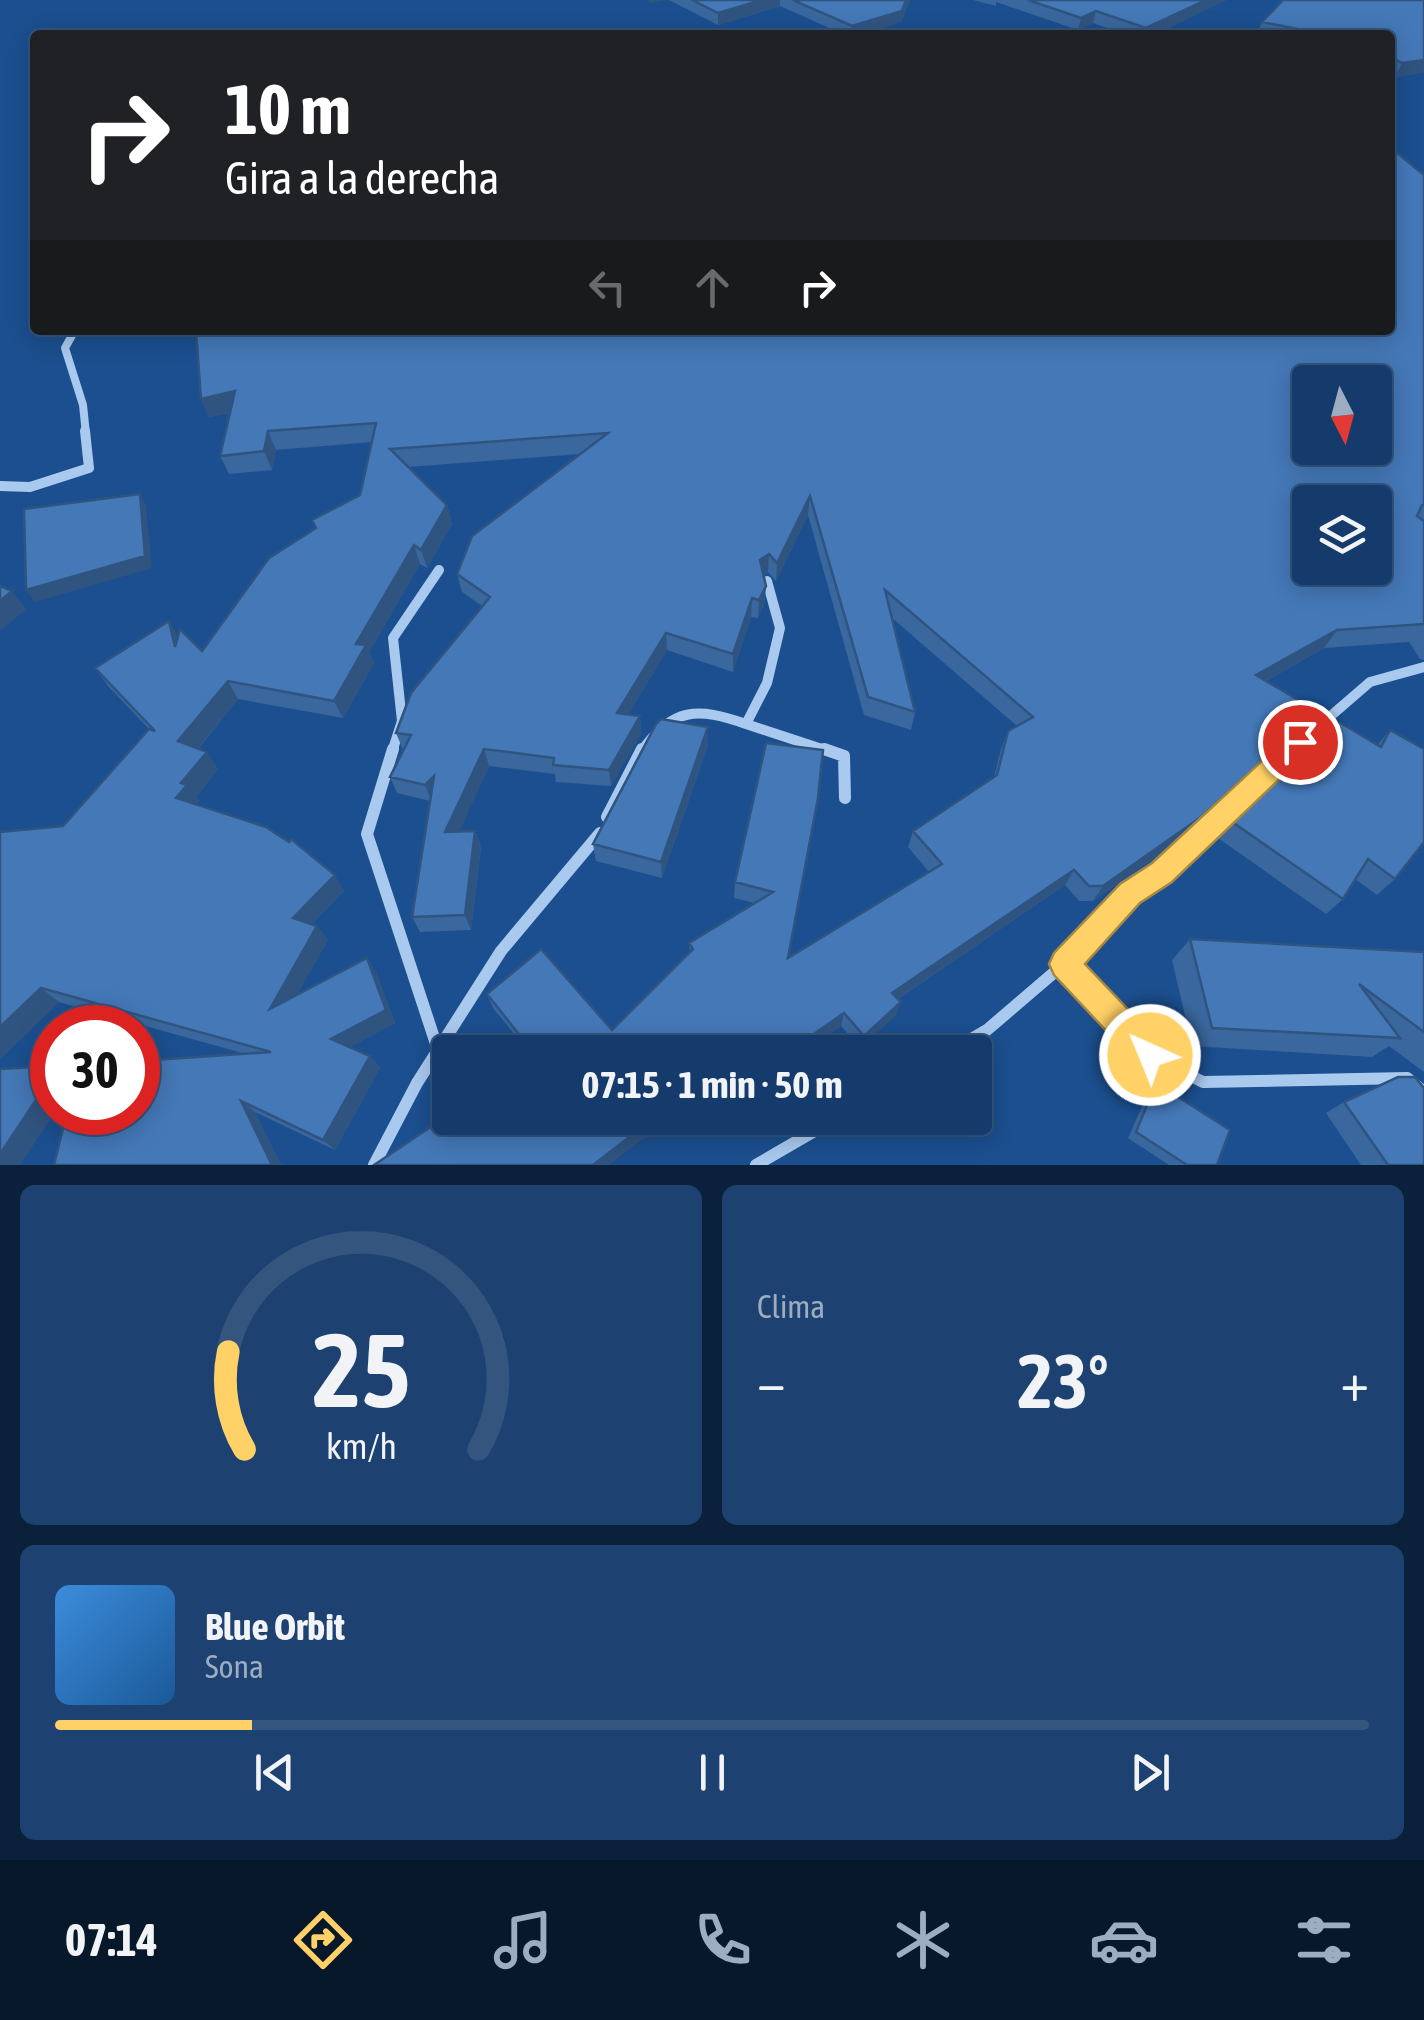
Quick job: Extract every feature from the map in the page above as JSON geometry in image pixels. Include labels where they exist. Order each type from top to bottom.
[{"type":"street","points":[[0,486],[30,487],[89,468],[83,405],[66,348],[72,335]]},
{"type":"street","points":[[433,1035],[367,834],[402,721],[394,638],[438,570]]},
{"type":"street","points":[[746,724],[767,682],[780,628],[767,581]]},
{"type":"street","points":[[978,1035],[1064,964],[1130,894],[1162,873],[1278,762],[1370,682],[1424,667]]},
{"type":"street","points":[[448,1035],[501,951],[596,839],[644,746],[666,720],[704,710],[844,756],[844,798]]},
{"type":"street","points":[[1064,964],[1150,1055],[1203,1082],[1407,1078],[1424,1092]]},
{"type":"street","points":[[374,1165],[432,1061]]},
{"type":"street","points":[[756,1165],[808,1135]]},
{"type":"building","points":[[692,0],[762,0],[718,13]]},
{"type":"building","points":[[793,0],[906,0],[902,11],[852,26]]},
{"type":"building","points":[[1028,0],[1206,0],[1146,28],[1096,11],[1081,18]]},
{"type":"building","points":[[1283,0],[1424,0],[1424,60],[1402,63],[1395,60],[1395,30],[1303,30],[1262,22]]},
{"type":"building","points":[[1395,151],[1424,175],[1424,505],[1417,516],[1424,521],[1424,624],[1337,630],[1256,675],[1317,711],[1201,817],[1103,886],[1089,886],[1074,870],[892,993],[901,1002],[865,1035],[844,1013],[812,1035],[520,1035],[487,994],[541,949],[612,1030],[693,949],[689,943],[773,892],[735,882],[766,743],[823,750],[818,798],[788,958],[942,864],[913,831],[997,775],[1008,731],[1033,717],[885,590],[915,712],[868,697],[810,496],[777,563],[769,554],[760,560],[766,586],[759,600],[752,598],[733,654],[666,633],[617,713],[640,716],[609,770],[553,765],[554,758],[484,749],[445,832],[475,831],[465,915],[412,917],[434,776],[425,785],[390,777],[411,735],[396,733],[411,693],[490,597],[457,574],[472,536],[608,433],[390,449],[447,505],[421,550],[414,545],[356,644],[366,645],[334,701],[228,681],[178,741],[207,752],[181,783],[187,785],[176,798],[266,827],[289,842],[291,839],[335,875],[293,918],[317,926],[270,1009],[367,958],[386,1010],[331,1039],[370,1056],[323,1140],[241,1101],[272,1165],[54,1165],[61,1135],[160,1135],[160,1060],[271,1052],[160,1021],[160,1005],[102,1005],[41,988],[0,1027],[0,832],[63,826],[149,729],[155,731],[95,668],[169,621],[175,647],[180,629],[202,651],[269,558],[316,528],[312,520],[360,495],[376,423],[268,431],[264,451],[220,456],[235,391],[201,399],[196,335],[1395,335]]},
{"type":"building","points":[[140,494],[145,556],[26,590],[24,509]]},
{"type":"building","points":[[0,586],[12,591],[0,601]]},
{"type":"building","points":[[661,719],[708,727],[661,862],[593,844]]},
{"type":"building","points":[[1334,719],[1381,747],[1390,730],[1424,749],[1424,842],[1395,879],[1368,859],[1343,899],[1228,819]]},
{"type":"building","points":[[1190,939],[1424,952],[1424,1032],[1359,984],[1400,1038],[1212,1028]]},
{"type":"building","points":[[30,1067],[30,1109],[0,1154],[0,1069]]},
{"type":"building","points":[[1398,1077],[1415,1077],[1424,1088],[1424,1165],[1388,1165],[1344,1102]]},
{"type":"building","points":[[1156,1083],[1230,1130],[1217,1165],[1187,1165],[1136,1132]]},
{"type":"building","points":[[432,1126],[432,1135],[632,1135],[593,1165],[374,1165]]},
{"type":"route","points":[[1150,1055],[1064,964],[1130,894],[1162,873],[1300,742]]}]
